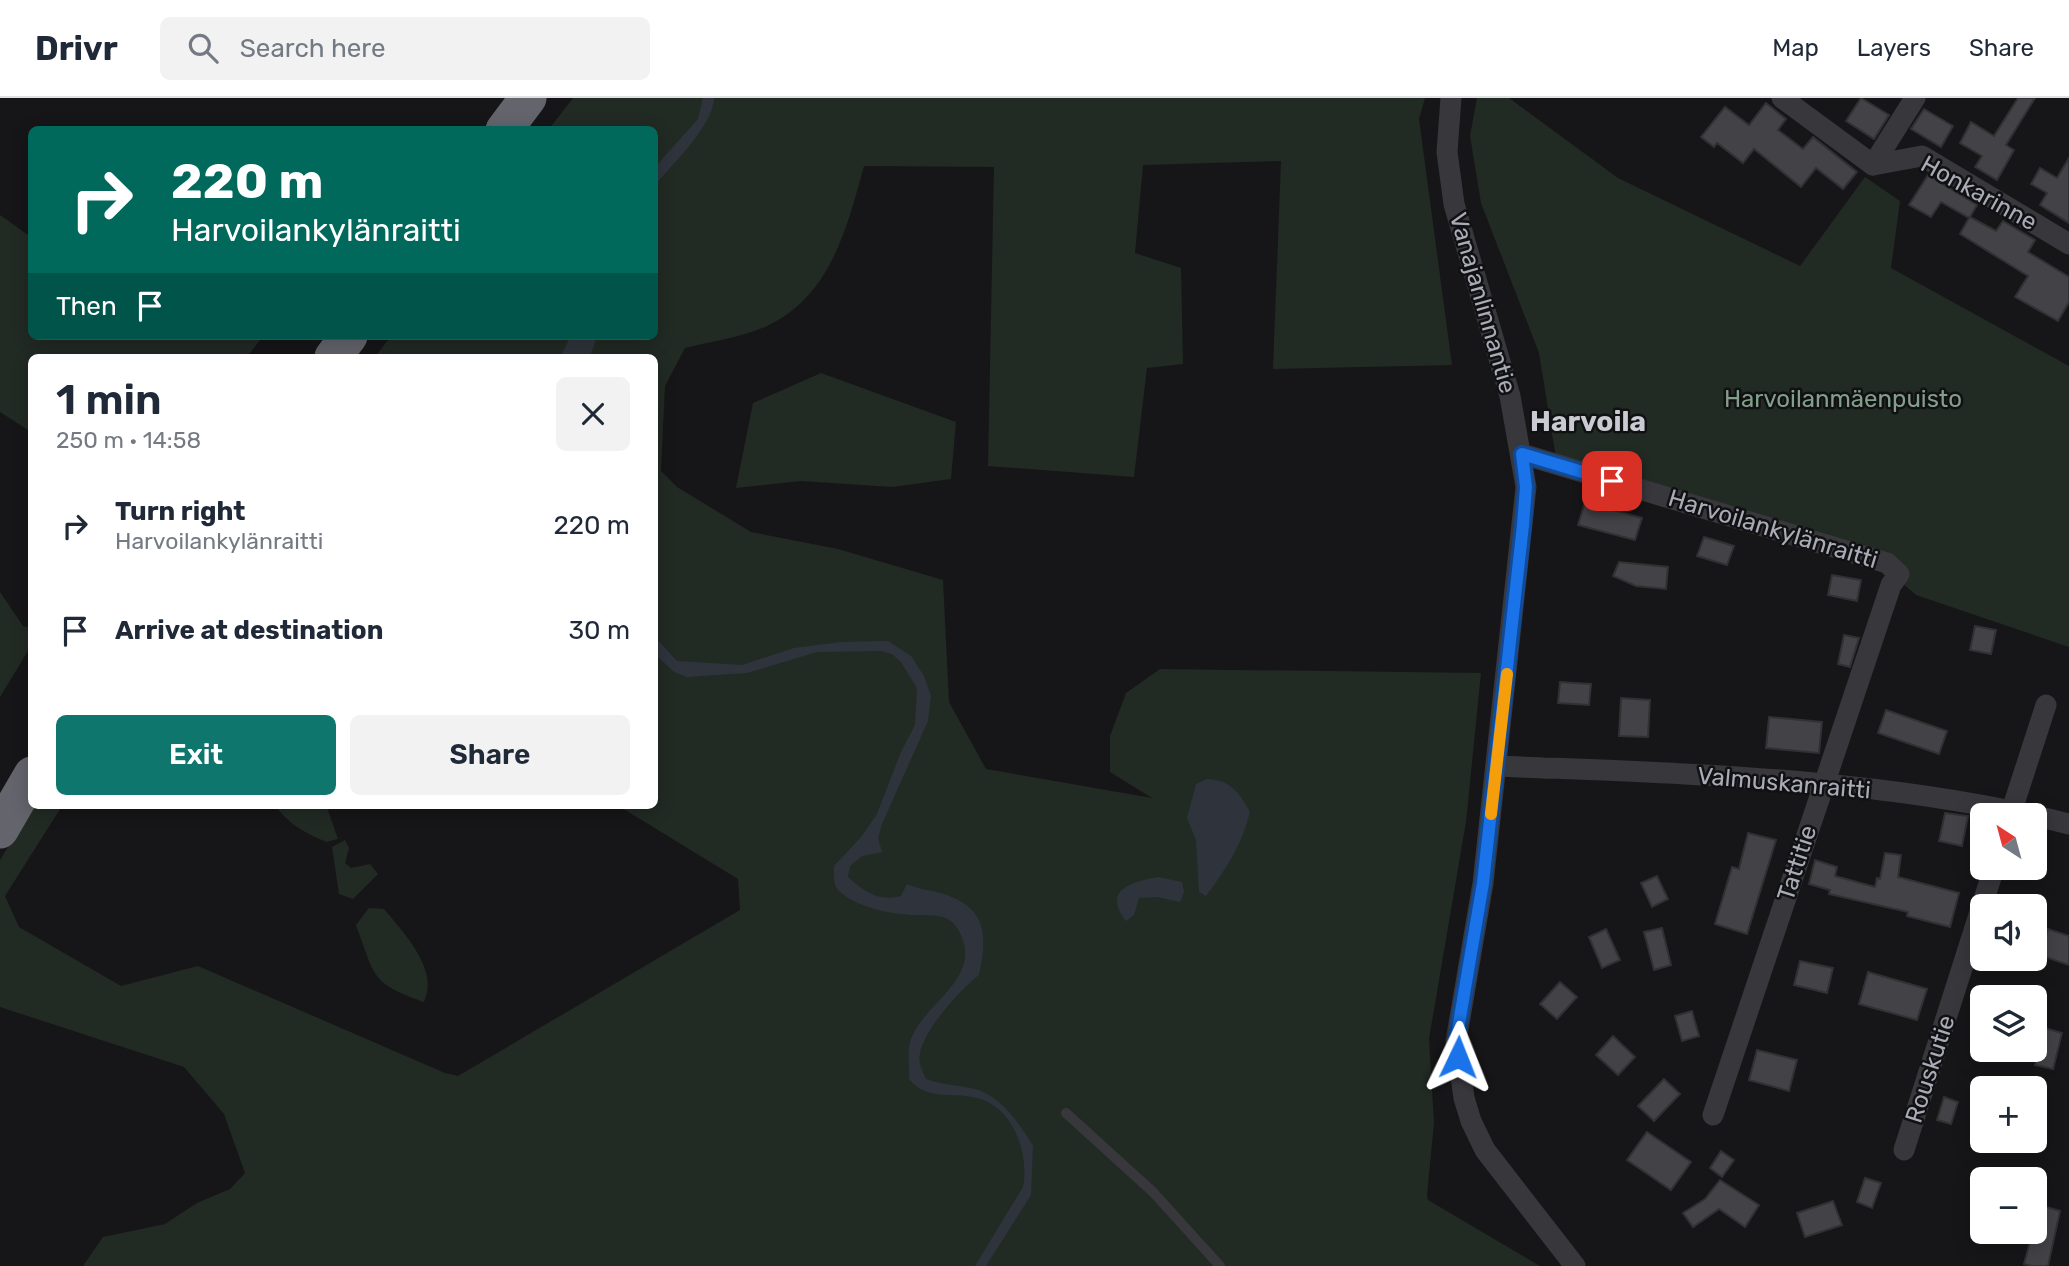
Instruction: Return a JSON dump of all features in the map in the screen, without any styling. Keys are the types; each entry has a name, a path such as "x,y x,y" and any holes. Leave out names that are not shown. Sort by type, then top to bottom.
{"highway":[{"path":"507,126 528,98"},
{"path":"335,354 346,340"},
{"path":"0,830 28,782"}],"street":[{"name":"Vanajanlinnantie","path":"1451,98 1447,152 1454,204 1510,396 1526,487 1483,883 1456,1041 1471,1121 1485,1150 1575,1266"},
{"path":"1782,98 1873,165 1915,98"},
{"name":"Honkarinne","path":"1873,165 1922,156 2069,244"},
{"name":"Harvoilankylänraitti","path":"1522,454 1888,563 1899,574"},
{"name":"Tattitie","path":"1713,1115 1891,585 1899,574"},
{"path":"2014,803 2046,705"},
{"name":"Valmuskanraitti","path":"1496,766 1775,778 1977,803"},
{"name":"Valmuskanraitti","path":"2048,820 2069,824"},
{"name":"Rouskutie","path":"1904,1150 1990,880"}],"lane":[{"path":"1066,1113 1153,1192 1220,1266"}],"green space":[{"path":"573,98 1425,98 1419,119 1452,365 1273,369 1281,161 1143,165 1135,253 1181,268 1183,364 1147,368 1134,477 988,466 994,167 864,166 835,255 810,294 793,310 763,328 685,348 665,386 661,471 677,487 751,532 838,549 943,580 949,702 986,769 1152,798 1110,772 1110,736 1126,693 1160,669 1481,673 1466,822 1429,1039 1434,1123 1427,1195 1428,1200 1540,1266 83,1266 103,1237 165,1224 197,1203 230,1189 245,1173 224,1114 184,1067 0,1007 0,860 31,809 60,809 5,896 19,927 121,986 198,966 445,1073 458,1076 740,910 738,879 624,809 658,809 658,354 377,354 388,340 658,340 658,126 551,126"},
{"name":"Harvoilanmäenpuisto","path":"1477,98 1509,98 1618,178 1800,266 1865,177 1900,201 1891,268 2069,366 2069,647 1916,595 1900,581 1908,572 1556,458 1539,353 1481,203 1470,136"},
{"path":"0,215 28,235 28,340 260,340 249,354 28,354 28,430 0,412"},
{"path":"821,373 956,422 951,479 892,487 801,481 736,488 753,403"},
{"path":"0,592 23,626 28,627 28,651 0,697"},
{"path":"278,809 327,809 338,839 326,842 291,823"},
{"path":"345,840 349,848 345,863 351,868 370,864 378,874 353,899 339,894 332,847"},
{"path":"369,908 384,909 417,952 427,977 428,990 424,1002 393,989 377,976 356,925"}],"shaded area":[{"path":"703,98 714,98 712,109 699,132 658,181 658,164 698,119"},
{"path":"569,340 596,340 591,354 562,354"},
{"path":"658,640 677,661 742,665 794,648 842,642 888,641 911,656 924,676 931,696 928,721 882,824 878,838 882,852 862,856 850,866 848,877 879,897 901,896 907,884 944,894 969,908 977,916 981,926 983,948 979,975 936,1021 923,1043 920,1060 926,1079 975,1089 1001,1104 1016,1120 1033,1146 1031,1195 986,1266 975,1266 1023,1187 1024,1163 1018,1138 1005,1116 986,1101 966,1096 936,1094 917,1087 909,1079 910,1042 926,1015 957,978 964,964 965,950 960,933 951,921 941,916 906,915 861,904 842,894 834,880 834,866 862,836 877,814 901,752 915,725 917,688 901,662 892,654 881,651 817,652 747,673 687,677 674,672 658,657"},
{"path":"1207,779 1233,788 1250,812 1243,835 1232,856 1206,896 1199,892 1196,840 1187,818 1196,784"},
{"path":"1158,877 1182,882 1184,892 1180,902 1157,897 1139,898 1134,915 1126,921 1119,910 1119,894 1139,881"}],"building":[{"path":"1861,98 1889,115 1874,139 1846,121"},
{"path":"2018,98 2035,98 2006,145 2014,150 1997,180 1975,167 1982,156 1960,143 1971,122 1994,136"},
{"path":"1766,103 1786,119 1778,130 1803,149 1813,137 1857,172 1843,189 1816,168 1801,187 1754,149 1743,163 1717,143 1714,147 1701,137 1725,107 1749,125"},
{"path":"1924,109 1953,126 1941,147 1911,129"},
{"path":"2069,158 2069,223 2040,205 2047,193 2031,184 2040,168 2057,178"},
{"path":"1928,175 1977,205 1970,217 1996,231 2003,221 2035,240 2028,252 2069,277 2069,302 2058,321 2015,297 2028,276 1960,234 1969,218 1941,202 1931,217 1909,205"},
{"path":"1585,502 1642,518 1635,540 1578,525"},
{"path":"1704,537 1734,546 1727,565 1697,556"},
{"path":"1619,562 1668,567 1666,589 1636,586 1613,576"},
{"path":"1832,575 1861,580 1857,601 1828,595"},
{"path":"1975,626 1996,630 1991,654 1970,650"},
{"path":"1844,635 1859,638 1850,667 1838,664"},
{"path":"1560,682 1591,684 1589,705 1558,703"},
{"path":"1621,698 1650,700 1648,737 1619,736"},
{"path":"1886,710 1947,731 1939,754 1878,733"},
{"path":"1769,717 1822,722 1819,753 1766,748"},
{"path":"1945,813 1968,816 1962,846 1939,841"},
{"path":"1748,833 1776,840 1747,934 1715,924 1732,867 1739,869"},
{"path":"1885,853 1901,855 1898,877 1959,893 1950,927 1907,916 1908,912 1829,894 1830,890 1809,884 1815,860 1837,867 1835,876 1875,887 1877,878 1880,879"},
{"path":"1657,876 1668,899 1652,907 1641,883"},
{"path":"1662,928 1671,965 1654,970 1644,932"},
{"path":"1606,929 1620,960 1602,968 1589,937"},
{"path":"2048,929 2069,936 2069,965 2047,957"},
{"path":"1800,961 1833,968 1827,993 1794,985"},
{"path":"1868,972 1927,989 1917,1020 1859,1004"},
{"path":"1560,982 1577,997 1557,1019 1540,1004"},
{"path":"1692,1011 1699,1036 1682,1041 1675,1016"},
{"path":"2047,1029 2062,1033 2053,1069 2035,1065 2036,1062 2047,1062"},
{"path":"1613,1036 1635,1057 1618,1075 1596,1055"},
{"path":"1757,1050 1797,1060 1789,1091 1749,1080"},
{"path":"1664,1079 1680,1094 1654,1121 1638,1106"},
{"path":"1944,1097 1958,1102 1951,1124 1937,1120"},
{"path":"1647,1132 1691,1162 1671,1190 1627,1160"},
{"path":"1721,1151 1734,1160 1722,1177 1710,1168"},
{"path":"1865,1178 1881,1183 1872,1208 1857,1202"},
{"path":"1720,1180 1759,1205 1745,1227 1719,1209 1693,1227 1683,1213 1705,1199"},
{"path":"1833,1201 1842,1225 1805,1237 1797,1213"},
{"path":"2047,1207 2060,1211 2048,1266 2024,1264 2029,1244 2047,1244"}],"slow traffic":[{"path":"1491,814 1507,674"}],"district":[{"name":"Harvoila","path":"1588,421"}],"route":[{"path":"1458,1057 1456,1041 1483,883 1523,525 1526,487 1522,454 1612,481"}]}
